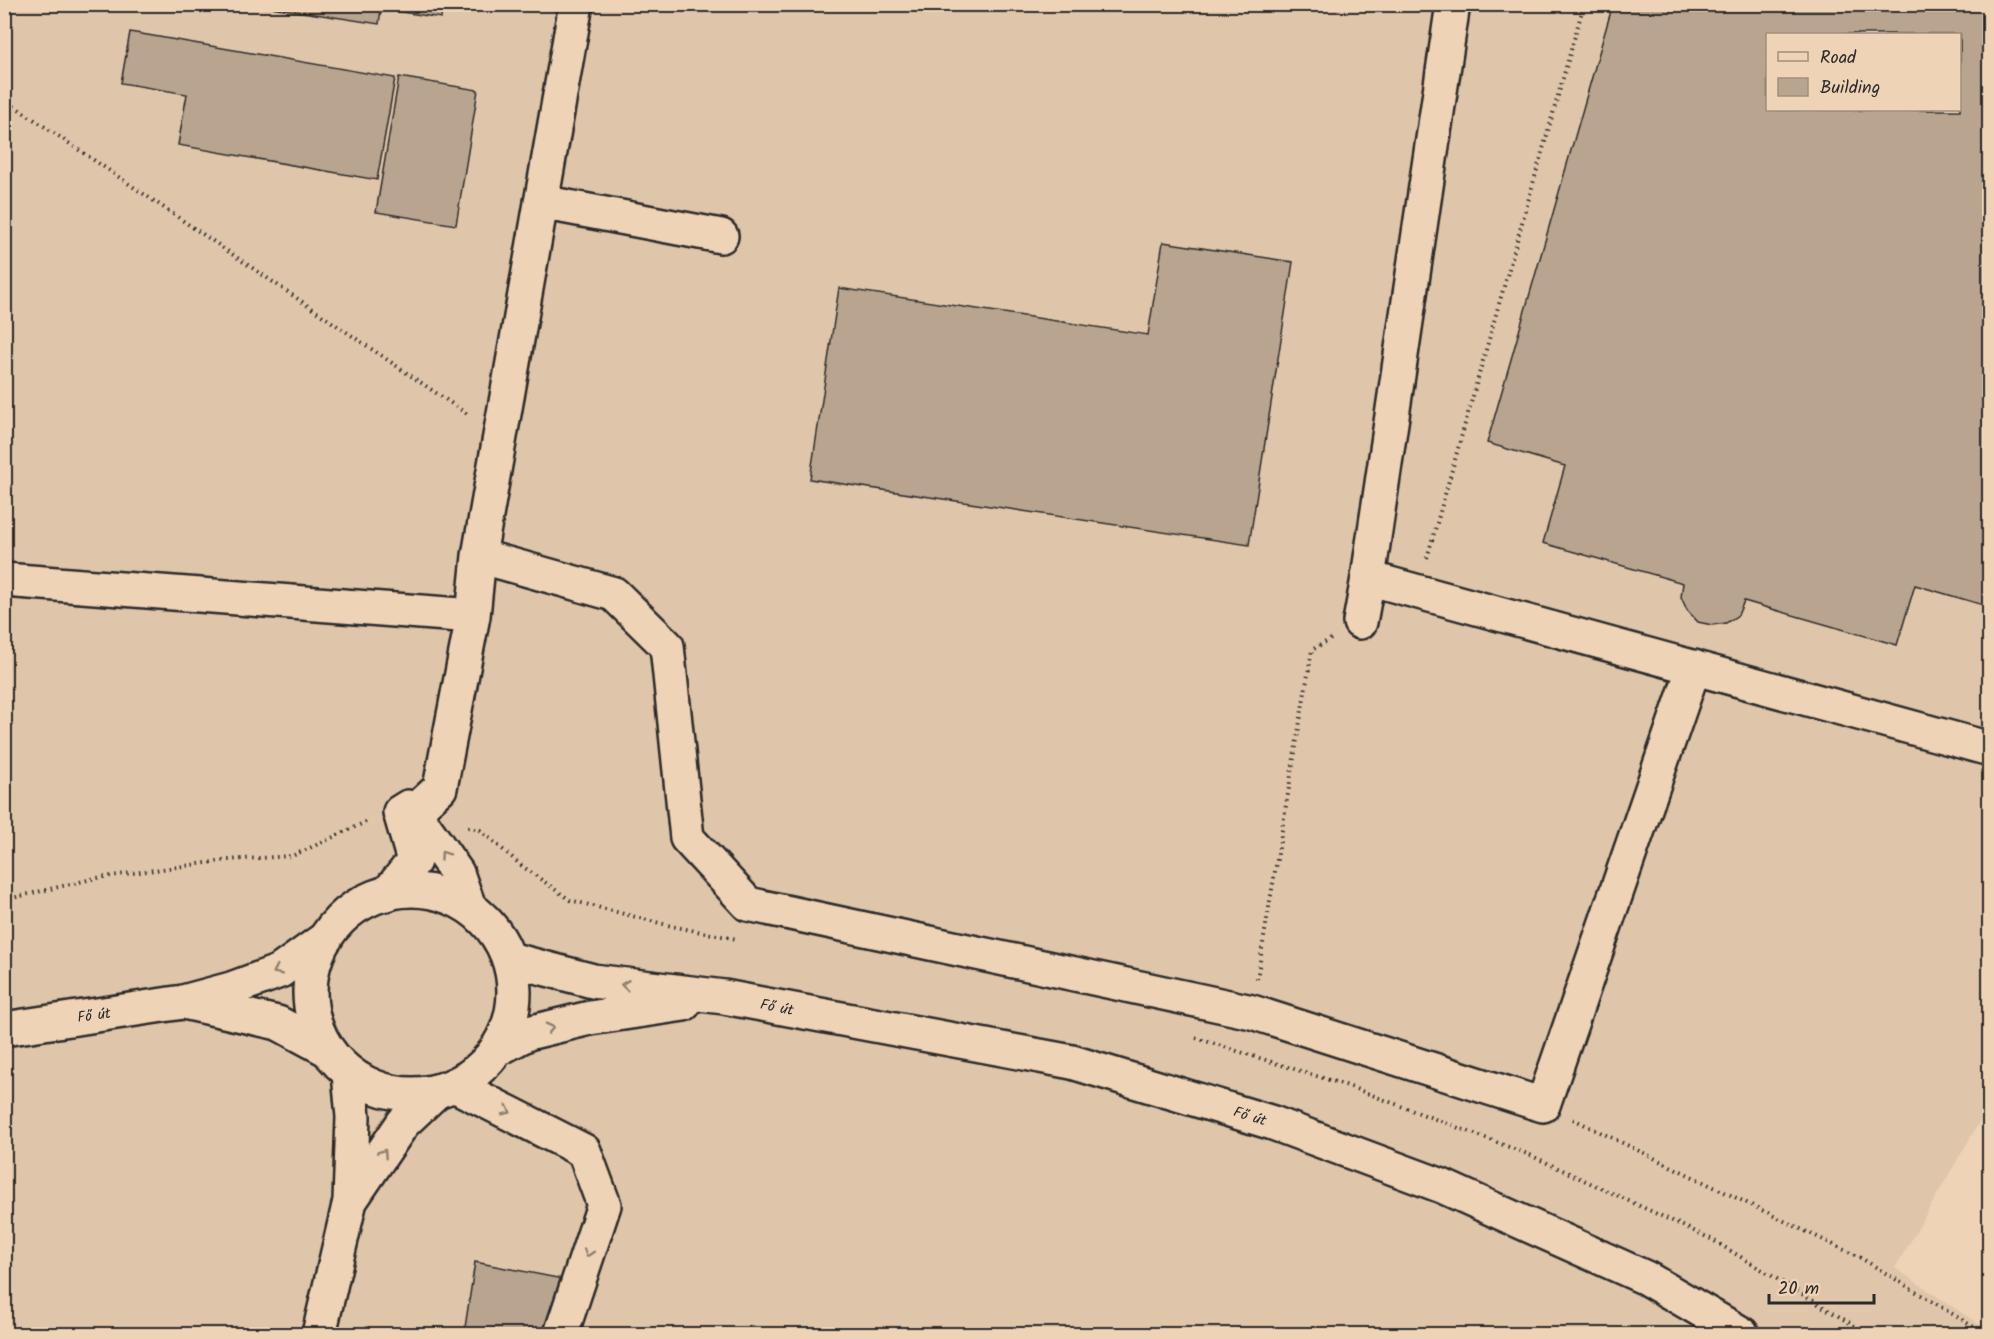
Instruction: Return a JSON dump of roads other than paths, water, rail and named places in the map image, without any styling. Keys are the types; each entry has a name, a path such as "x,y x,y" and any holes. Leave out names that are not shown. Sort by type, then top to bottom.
{"main road":[{"path":"469,908 457,873 414,812 440,788 473,616 478,556 576,4"},
{"path":"1360,622 1453,4"},
{"path":"541,202 721,236"},
{"path":"478,556 614,594 667,646 687,838 748,904 1252,1012 1543,1105 1694,667"},
{"path":"1368,578 1989,749"},
{"path":"4,580 473,616"},
{"path":"387,894 414,861 400,812 440,788"},
{"path":"350,1201 403,1123 446,1088 471,1076 496,1050 505,1034 514,997 509,959 493,930 469,908 446,897 421,891 387,894 369,900 352,910 338,923 326,938 318,954 311,986 314,1020 320,1036 339,1061 373,1086 400,1094 418,1094 446,1088 584,1151 604,1205 561,1335"},
{"name":"Fő út","path":"4,1029 183,1002 231,989 280,971 326,938"},
{"name":"Fő út","path":"509,959 592,981 724,997 1072,1062 1273,1123 1432,1182 1646,1278 1742,1335"},
{"name":"Fő út","path":"496,1050 528,1033 590,1018 724,997"},
{"name":"Fő út","path":"183,1002 278,1023 339,1061"},
{"path":"319,1335 350,1201 353,1117 339,1061"}]}
